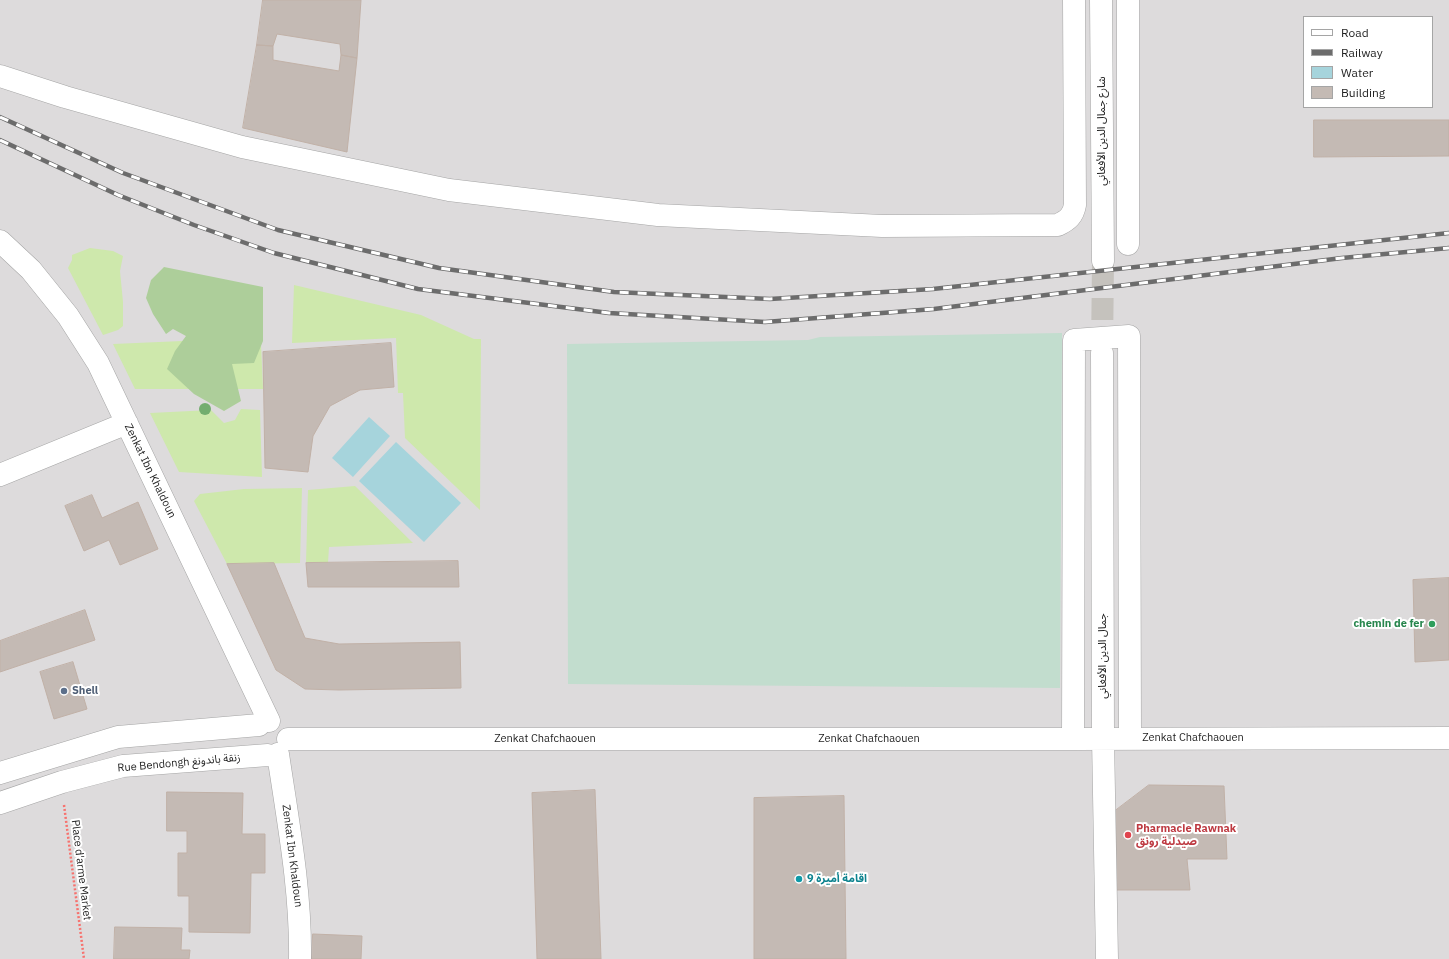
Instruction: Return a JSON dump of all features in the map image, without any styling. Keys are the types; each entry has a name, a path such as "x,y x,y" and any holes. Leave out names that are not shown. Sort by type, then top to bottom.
{"street":[{"path":"0,76 65,97 242,147 449,190 658,215 882,226 1058,225 1068,220 1073,214 1075,205 1074,0"},
{"name":"شارع جمال الدين الأفغاني","path":"1100,0 1103,261"},
{"path":"1128,0 1128,244"},
{"name":"Zenkat Ibn Khaldoun","path":"0,241 31,270 68,316 98,364 127,423 264,723 281,724 285,728 278,749 296,868 300,959"},
{"path":"1073,739 1074,340 1129,336 1130,738"},
{"name":"جمال الدين الأفغاني","path":"1102,353 1103,738 1107,959"},
{"path":"0,475 127,423"},
{"path":"264,723 256,729 253,740 258,750 278,749"},
{"path":"0,774 118,737 264,723"},
{"name":"Zenkat Chafchaouen","path":"278,749 1103,738 1449,738"},
{"name":"Rue Bendongh زنقة باندونغ","path":"0,804 62,782 123,766 278,749"}],"path":[{"name":"Place d'arme Market","path":"62,782 84,959"}],"shaded area":[{"path":"0,0 1449,0 1449,959 0,959"}],"green space":[{"path":"90,248 113,251 123,256 120,271 123,302 123,326 118,330 103,335 68,268 72,260 72,255"},
{"path":"164,267 263,287 263,341 254,363 232,364 241,401 224,411 194,394 167,369 175,351 186,336 173,329 166,334 153,314 146,298 151,280"},
{"path":"294,285 421,315 474,339 481,339 480,510 405,438 403,393 398,393 396,338 292,343"},
{"path":"1062,333 1060,688 568,684 567,344 808,340 820,337"},
{"path":"182,341 261,344 263,389 135,389 113,344"},
{"path":"241,409 260,410 262,477 179,472 150,413 211,410 224,423 235,420"},
{"path":"355,486 413,543 329,547 328,563 306,563 308,490"},
{"path":"302,488 300,563 227,564 194,501 200,494 244,489"}],"water":[{"path":"369,417 390,436 353,477 332,458"},
{"path":"396,442 461,503 424,542 359,481"}],"building":[{"path":"263,0 361,0 357,58 341,55 340,44 277,34 273,46 257,45"},
{"path":"257,45 273,46 273,60 339,71 341,55 357,58 347,152 243,128"},
{"path":"1314,120 1449,120 1449,156 1314,157"},
{"path":"391,343 394,387 360,390 330,406 313,436 308,472 265,468 263,352"},
{"path":"92,495 102,518 138,502 158,549 120,565 109,540 84,551 65,506"},
{"path":"458,561 459,587 308,587 306,563"},
{"path":"274,563 305,638 339,644 460,642 461,688 339,690 305,689 276,670 227,564"},
{"name":"chemin de fer","path":"1449,578 1449,660 1415,662 1413,580"},
{"path":"85,610 95,640 0,672 0,641"},
{"name":"Shell","path":"73,662 87,709 54,719 40,672"},
{"path":"1149,785 1224,786 1227,859 1187,859 1190,890 1116,890 1111,814"},
{"path":"595,790 601,959 537,959 532,793"},
{"path":"167,792 243,793 242,834 265,834 265,873 251,873 250,933 189,932 189,896 178,896 178,853 187,853 187,831 167,831"},
{"name":"اقامة أميرة 9","path":"844,796 846,959 754,959 754,798"},
{"path":"115,927 182,928 181,950 190,950 189,959 114,959"},
{"path":"313,934 362,936 361,959 312,959"}],"tunnel":[{"path":"1102,353 1103,261"}],"railway":[{"path":"0,117 123,173 278,230 439,268 614,292 770,299 933,289 1449,233"},
{"path":"0,140 118,195 194,225 274,253 418,289 609,313 765,322 934,309 1342,258 1449,248"}],"place":[{"name":"chemin de fer","path":"1432,624"},
{"name":"Shell","path":"64,691"},
{"name":"Pharmacie Rawnak صيدلية رونق","path":"1128,835"},
{"name":"اقامة أميرة 9","path":"799,879"}]}
